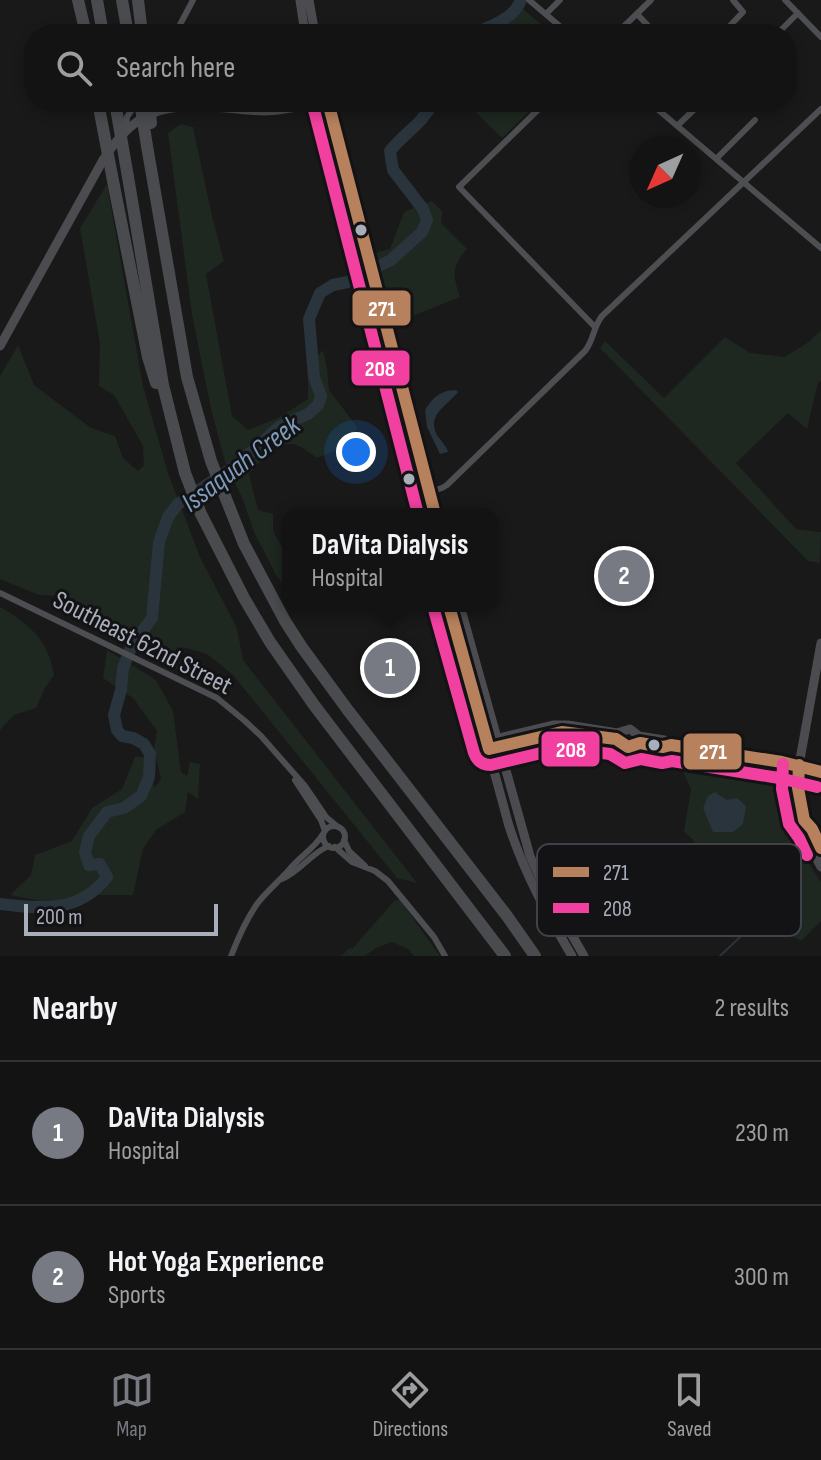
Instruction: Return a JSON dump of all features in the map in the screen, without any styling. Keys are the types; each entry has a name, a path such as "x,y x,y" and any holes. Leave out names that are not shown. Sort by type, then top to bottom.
{"highway":[{"path":"78,0 84,24"},
{"path":"97,0 101,24"},
{"path":"138,4 141,24"},
{"path":"100,112 148,357 177,444"},
{"path":"117,112 156,349 177,444 201,514 244,598 278,654 505,956"},
{"path":"141,112 150,144"},
{"path":"149,112 156,196 187,377 224,499 261,578 301,646 535,956"}],"street":[{"path":"180,24 193,0"},
{"path":"300,0 304,24"},
{"path":"309,0 313,24"},
{"path":"546,14 560,0"},
{"path":"626,24 651,0"},
{"path":"732,24 743,12 733,0"},
{"path":"785,0 821,37"},
{"path":"532,2 558,24"},
{"path":"787,24 798,13"},
{"path":"637,14 646,24"},
{"path":"424,494 445,487 585,351 602,316 821,109"},
{"path":"126,129 131,112"},
{"path":"0,346 103,160 126,129 157,112"},
{"path":"322,112 424,494 432,508"},
{"path":"330,112 363,260"},
{"path":"536,112 459,187 595,327"},
{"path":"661,112 821,248"},
{"path":"677,126 692,112"},
{"path":"716,159 755,120"},
{"path":"424,494 424,508"},
{"name":"Southeast 62nd Street","path":"0,593 217,698 245,721 305,786 326,817 338,827"},
{"path":"451,612 537,872"},
{"path":"461,612 509,826 537,896"},
{"path":"821,643 799,765 803,833 821,867"},
{"path":"493,744 557,733 612,739 622,737 628,729 633,730 637,740"},
{"path":"622,737 628,747 637,740"},
{"path":"637,740 663,747 671,745 799,765 821,772"},
{"name":"Southeast 62nd Street","path":"292,773 319,817 324,832"},
{"path":"804,820 821,848"},
{"path":"231,956 256,906 288,870 315,846 329,827 338,827 343,831 349,851 394,887 434,937 445,956"},
{"path":"324,832 323,840 352,862 365,866"},
{"path":"282,879 292,875 319,851 341,845 344,840"},
{"path":"560,936 572,956"},
{"path":"572,936 584,956"}],"shaded area":[{"path":"522,8 540,24 502,24"},
{"path":"475,112 529,112 502,138"},
{"path":"181,124 193,127 224,261 206,274 232,416 248,430 278,418 308,399 308,367 323,350 329,390 358,428 342,448 317,458 292,444 278,447 249,474 258,510 273,514 273,531 282,547 282,583 254,532 225,462 211,409 192,315 168,133"},
{"path":"107,184 143,386 168,473 200,557 237,628 243,660 417,883 397,878 233,675 207,654 183,647 169,657 197,673 197,679 68,616 57,596 39,595 0,579 0,376 18,345 34,385 91,428 115,436 123,458 138,471 144,465 143,446 114,395 99,386 100,344 80,228"},
{"path":"432,201 443,212 442,224 467,249 458,261 455,272 460,297 405,319 389,310 371,254 390,249 404,212"},
{"path":"821,330 821,381 807,429 788,413 736,463 796,529 821,532 820,563 808,561 600,348 605,341 664,398 725,337 750,353 785,357"},
{"path":"458,392 434,422 437,435 448,452 440,454 427,427 425,410 438,395"},
{"path":"0,607 20,619 36,634 47,652 54,675 36,708 14,715 0,730"},
{"path":"107,650 156,680 173,711 181,772 187,776 190,762 200,764 198,799 188,792 185,812 156,830 143,849 133,895 78,895 51,903 10,895 31,875 35,855 72,841 92,808 122,789 135,757 143,757 153,773 154,788 161,779 154,749 157,731 133,698 103,678"},
{"path":"652,750 778,770 783,776 790,828 798,844 697,844 684,831 691,789 685,776 678,764 647,758"},
{"path":"715,792 727,800 737,798 746,806 743,824 733,832 713,832 703,808 708,796"},
{"path":"801,851 821,882 821,921 801,941 792,936 801,936"},
{"path":"395,900 400,900 440,956 414,956 408,949 392,942 365,956 341,956 352,949"}],"waterway":[{"name":"Issaquah Creek","path":"496,24 513,12 521,0"},
{"name":"Issaquah Creek","path":"0,904 44,907 72,903 96,889 107,877 100,864 89,865 85,852 89,836 107,812 124,808 141,796 149,777 150,754 144,744 122,736 117,730 114,715 123,668 132,645 152,618 159,542 168,517 178,504 238,464 279,427 308,414 318,405 321,396 314,377 309,319 320,293 391,260 422,232 427,220 423,209 393,170 390,151 426,112"},
{"path":"720,956 741,936"}],"transit line":[{"name":"208","path":"315,112 416,508"},
{"name":"271","path":"331,112 433,508"},
{"name":"208","path":"435,612 474,753 483,763 491,765 562,748 610,754 625,763 641,759 662,763 672,761 817,787"},
{"name":"271","path":"451,612 489,749"},
{"name":"271","path":"489,749 562,732 616,739 628,747 640,743 663,747 671,745 782,762 821,772"},
{"name":"208","path":"783,764 782,789 789,824 807,855"},
{"name":"271","path":"799,765 798,788 804,820 821,848"}],"place":[{"name":"Hot Yoga Experience","path":"624,576"},
{"name":"DaVita Dialysis","path":"390,668"}]}
